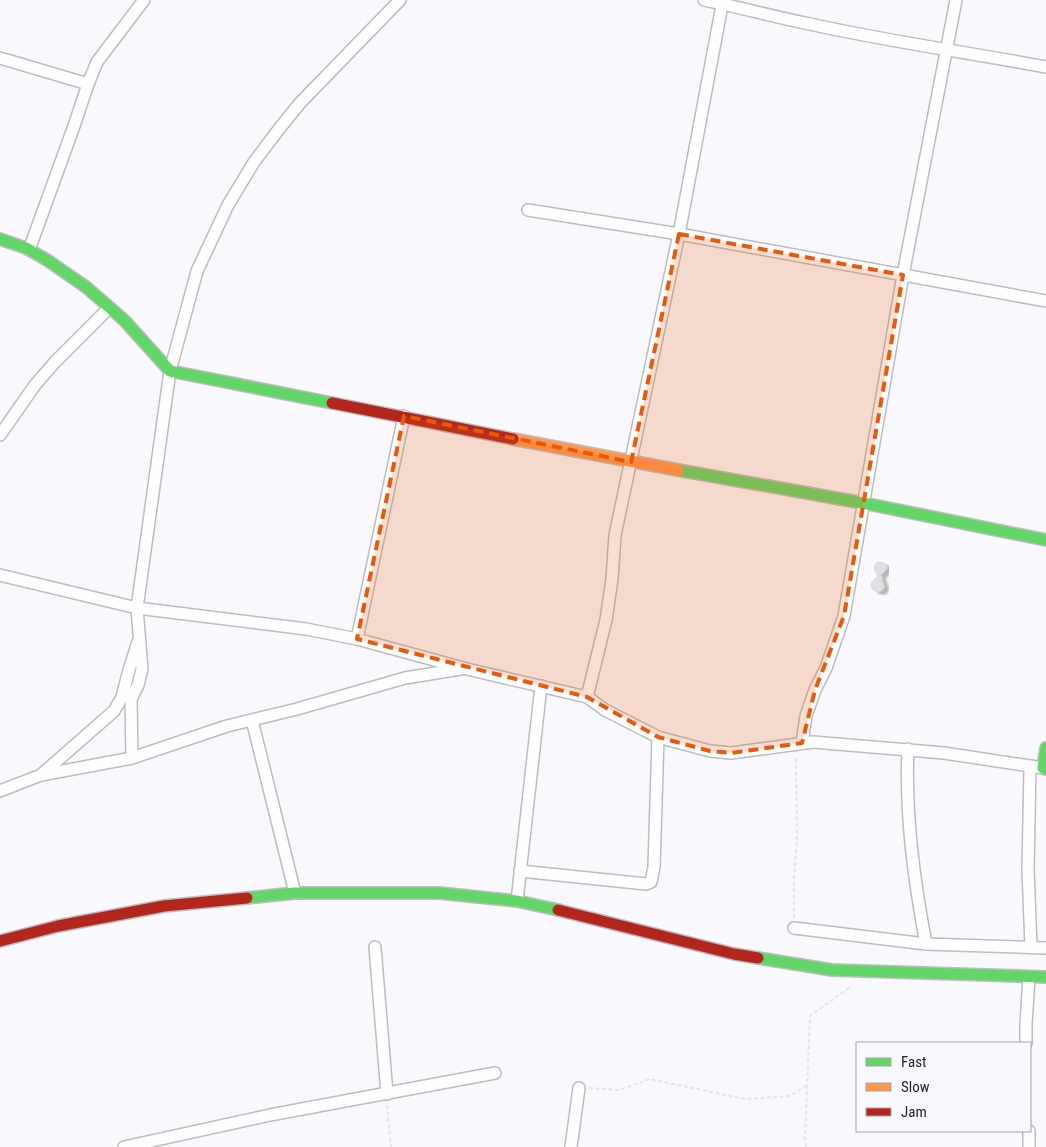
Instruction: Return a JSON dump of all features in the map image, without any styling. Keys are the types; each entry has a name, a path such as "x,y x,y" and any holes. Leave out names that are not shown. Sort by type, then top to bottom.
{"main road":[{"path":"0,240 28,250 64,270 109,308 158,356 170,371 632,462 864,503 1046,540"},
{"path":"1045,769 1046,748"},
{"path":"0,941 58,926 164,906 295,892 439,893 517,901 734,954 832,970 1046,977"}],"street":[{"path":"28,250 97,62 144,0"},
{"path":"132,758 127,698 129,670 140,638 137,608 170,371 197,271 228,205 254,162 300,103 400,0"},
{"path":"704,0 723,2 814,25 882,39 1046,67"},
{"path":"799,743 815,690 826,668 844,616 904,275 956,0"},
{"path":"587,697 606,620 616,535 679,234 723,2"},
{"path":"0,58 88,84"},
{"path":"528,210 679,234 1046,300"},
{"path":"0,435 35,386 55,362 109,308"},
{"path":"357,639 404,416"},
{"path":"0,575 137,608 306,629 357,639 467,669 587,697 605,710 658,737 710,751 730,753 812,742 944,752 1045,769"},
{"path":"0,791 41,775 132,758 227,726 405,678 467,669"},
{"path":"517,901 541,686"},
{"path":"41,775 127,698"},
{"path":"252,720 295,892"},
{"path":"520,871 646,884 650,882 654,867 658,737"},
{"path":"908,749 906,785 912,860 926,944"},
{"path":"1030,766 1028,870 1031,947"},
{"path":"794,928 926,944 1046,948"},
{"path":"375,947 387,1094"},
{"path":"1026,1042 1029,977"},
{"path":"124,1147 270,1115 495,1073"},
{"path":"571,1147 579,1088"},
{"path":"1029,1132 1029,1147"}],"path":[{"path":"794,928 799,743"},
{"path":"806,1147 810,1016 855,984 856,971"},
{"path":"579,1088 619,1090 650,1079 745,1099 790,1096 807,1085"},
{"path":"387,1094 391,1147"}],"highlighted area":[{"path":"679,234 903,275 844,616 815,690 802,743 731,753 710,751 658,737 587,697 357,639 404,416 631,462"}],"building":[{"path":"878,562 884,563 887,568 880,576 884,586 878,592 873,590 871,586 878,576 874,568"}],"traffic: fast":[{"path":"0,239 26,248 86,287 124,320 170,371 332,403"},
{"path":"678,470 863,503 1046,540"},
{"path":"1046,748 1043,768 1046,769"},
{"path":"247,898 295,893 439,893 517,901 558,910"},
{"path":"758,958 832,970 1046,977"}],"traffic: slow":[{"path":"513,439 678,470"}],"traffic: jam":[{"path":"332,403 513,439"},
{"path":"0,941 58,926 164,906 247,898"},
{"path":"558,910 734,954 758,958"}]}
